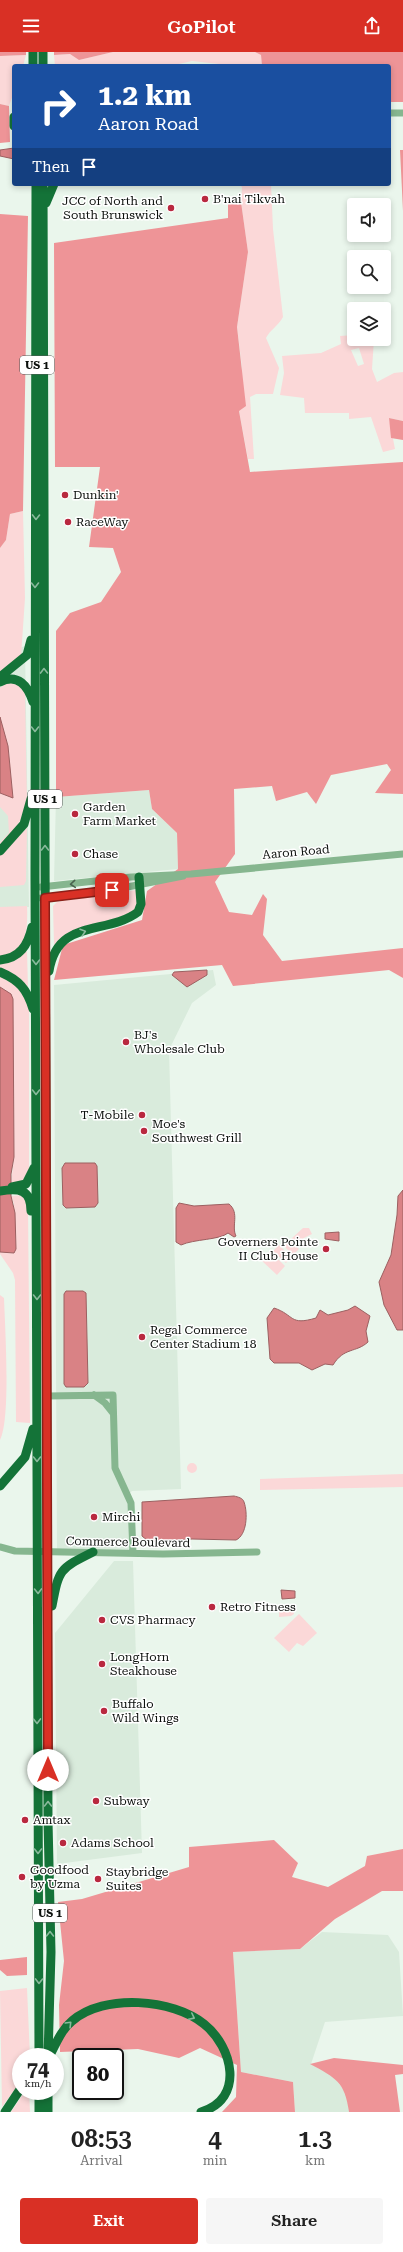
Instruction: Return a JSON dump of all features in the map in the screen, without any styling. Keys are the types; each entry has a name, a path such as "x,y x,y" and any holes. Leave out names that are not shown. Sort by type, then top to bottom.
{"highway":[{"path":"33,52 33,64"},
{"path":"43,52 43,64"},
{"name":"US 1","path":"36,186 35,898 38,2048"},
{"name":"US 1","path":"44,186 47,1552 51,1952 49,2048"},
{"path":"44,214 48,196 53,186"},
{"path":"0,677 28,653 35,617"},
{"path":"0,682 11,678 22,682 29,691 35,709"},
{"path":"0,851 16,835 26,820 35,772"},
{"path":"45,996 51,961 59,944 73,935 137,913 141,906 140,881"},
{"path":"0,960 16,955 27,944 36,910"},
{"path":"0,972 22,985 28,995 36,1018"},
{"path":"0,1191 18,1188 28,1182 36,1160"},
{"path":"0,1186 18,1188 26,1193 30,1199 36,1258"},
{"path":"0,1486 25,1457 30,1445 37,1406"},
{"path":"48,1627 56,1584 61,1571 67,1565 93,1552"},
{"path":"54,2048 68,2024 79,2016 95,2009 112,2004 135,2003 159,2005 177,2010 201,2021 212,2031 224,2049 229,2065 230,2080 226,2094 218,2104 201,2112"},
{"path":"5,2112 13,2100"},
{"path":"39,2100 39,2112"},
{"path":"48,2100 48,2112"}],"street":[{"path":"391,113 403,113"},
{"name":"Aaron Road","path":"35,888 140,881 245,867 403,854"},
{"name":"Aaron Road","path":"35,898 85,894 140,881"},
{"path":"94,1395 105,1403 113,1413"},
{"path":"47,1396 112,1395 115,1468 131,1503 133,1553"},
{"name":"Commerce Boulevard","path":"0,1547 16,1552 257,1552"}],"shaded area":[{"path":"0,52 26,52 26,55 0,56"},
{"path":"54,52 113,52 79,60 70,54 54,55"},
{"path":"113,52 255,52 261,55 262,64 219,64 192,61 179,64 55,64 54,55 70,54 79,60"},
{"path":"255,52 403,52 403,102 391,102 391,64 262,64 261,55"},
{"path":"26,55 24,64 12,64 12,98 9,106 0,104 0,56"},
{"path":"0,104 9,106 10,142 0,143"},
{"path":"12,148 12,159 0,156 0,150"},
{"path":"400,150 403,150 403,211"},
{"path":"241,186 271,186 273,229 283,317 266,338 279,368 273,394 256,394 250,397 254,459 248,459 239,411 242,367 237,327 248,252 241,202"},
{"path":"228,202 241,202 248,252 237,327 246,406 239,411 250,472 403,462 403,794 375,793 391,770 387,764 331,775 316,804 307,792 276,801 272,786 234,789 235,854 215,882 229,912 252,915 263,894 267,899 263,935 282,961 403,948 403,978 389,970 233,986 222,965 54,980 63,945 142,920 147,891 178,869 177,833 152,809 149,790 56,797 56,631 70,613 101,602 121,572 113,548 89,547 100,467 55,467 54,243 228,218"},
{"path":"0,214 28,216 23,511 10,514 6,540 0,548"},
{"path":"340,336 347,336 347,346 374,346 372,369 377,382 394,373 403,372 403,421 389,418 395,449 383,452 371,417 349,419 349,413 305,413 304,398 280,395 284,373 282,356 321,353 341,344","holes":["359,348 364,364 358,366 351,350"]},
{"path":"389,418 403,421 403,440 391,438"},
{"path":"23,511 25,598 21,657 0,672 0,548 6,540 10,514"},
{"path":"25,646 29,907 0,909 0,655"},
{"path":"8,682 17,682 25,689 27,804 16,827 0,847 0,842 9,833 8,816 0,807 0,688"},
{"path":"0,717 8,746 13,798 0,793"},
{"path":"149,790 152,809 177,833 178,869 54,881 56,797"},
{"path":"27,828 26,881 24,885 0,887 0,854"},
{"path":"136,890 137,905 133,913 68,934 54,945 53,906 57,902"},
{"path":"27,906 26,931 21,946 16,952 9,955 0,956 0,907"},
{"path":"27,951 28,988 18,977 0,969 0,962 14,961"},
{"path":"207,970 207,975 187,987 172,975 174,972"},
{"path":"213,970 216,985 192,1003 169,1050 181,1489 132,1491 128,1495 133,1553 57,1552 54,985"},
{"path":"0,975 23,990 29,1005 29,1172 20,1184 11,1184 14,1157 6,990 0,987"},
{"path":"0,987 11,994 13,999 14,1157 11,1174 11,1196 15,1213 16,1249 14,1253 0,1252"},
{"path":"65,1163 95,1163 97,1166 98,1203 95,1207 66,1208 63,1205 62,1168"},
{"path":"403,1190 403,1330 397,1330 384,1305 379,1282 391,1255 397,1215 398,1196"},
{"path":"23,1195 28,1205 30,1423 16,1422 15,1280 13,1273 0,1254 0,1252 14,1253 14,1204 11,1196"},
{"path":"179,1203 194,1206 229,1204 235,1215 234,1228 236,1236 234,1237 228,1233 219,1237 181,1245 176,1242 176,1208"},
{"path":"303,1228 309,1228 312,1234 304,1238 297,1245 291,1239"},
{"path":"339,1232 339,1241 325,1239 325,1233"},
{"path":"286,1237 299,1249 293,1255 281,1243"},
{"path":"279,1245 291,1257 286,1263 273,1251"},
{"path":"270,1251 285,1266 277,1275 261,1260"},
{"path":"66,1291 83,1291 86,1293 88,1383 84,1387 66,1387 64,1384 64,1294"},
{"path":"0,1295 4,1298 6,1393 3,1429 0,1440"},
{"path":"355,1306 370,1316 366,1331 368,1342 359,1348 341,1355 333,1365 325,1364 312,1370 299,1363 274,1363 270,1359 267,1318 274,1308 293,1319 301,1321 316,1318 320,1310 328,1315 348,1310"},
{"path":"192,1463 197,1468 192,1473 187,1468"},
{"path":"403,1474 403,1487 260,1490 260,1479"},
{"path":"234,1496 243,1500 246,1512 246,1523 244,1529 240,1537 236,1540 192,1539 149,1542 142,1536 142,1502"},
{"path":"114,1561 133,1561 142,1853 57,1864 55,1633"},
{"path":"281,1590 295,1591 295,1598 282,1599"},
{"path":"293,1609 294,1614 291,1616 279,1617 279,1610"},
{"path":"299,1614 317,1633 303,1646 297,1643 289,1652 274,1638"},
{"path":"274,1840 298,1863 292,1877 328,1887 365,1866 367,1856 403,1849 403,1891 382,1891 335,1919 300,1949 233,1952 241,2072 293,2082 295,2112 222,2112 236,2097 237,2065 200,2048 179,2058 138,2049 72,2048 72,2052 64,2052 64,2048 60,2048 59,2005 64,1961 58,1902 82,1899 189,1867 189,1847"},
{"path":"322,1932 388,1935 399,1952 403,2016 325,2022 311,2064 333,2076 347,2094 349,2112 295,2112 293,2082 241,2072 233,1952 300,1949"},
{"path":"27,1957 27,1975 7,1976 0,1970 0,1960"},
{"path":"27,1988 30,2048 12,2048 12,2093 2,2107 0,1991"},
{"path":"334,2058 403,2065 403,2074 395,2075 400,2112 349,2112 345,2094 338,2082 333,2077 310,2064"},
{"path":"19,2100 29,2100 30,2112 11,2112"}],"place":[{"name":"B'nai Tikvah","path":"205,199"},
{"name":"JCC of North and South Brunswick","path":"171,208"},
{"name":"Dunkin'","path":"65,495"},
{"name":"RaceWay","path":"68,522"},
{"name":"Garden Farm Market","path":"75,814"},
{"name":"Chase","path":"75,854"},
{"name":"BJ's Wholesale Club","path":"126,1042"},
{"name":"T-Mobile","path":"142,1115"},
{"name":"Moe's Southwest Grill","path":"144,1131"},
{"name":"Governers Pointe II Club House","path":"326,1249"},
{"name":"Regal Commerce Center Stadium 18","path":"142,1337"},
{"name":"Mirchi","path":"94,1517"},
{"name":"Retro Fitness","path":"212,1607"},
{"name":"CVS Pharmacy","path":"102,1620"},
{"name":"LongHorn Steakhouse","path":"102,1664"},
{"name":"Buffalo Wild Wings","path":"104,1711"},
{"name":"Subway","path":"96,1801"},
{"name":"Amtax","path":"25,1820"},
{"name":"Adams School","path":"63,1843"},
{"name":"Goodfood by Uzma","path":"22,1877"},
{"name":"Staybridge Suites","path":"98,1879"}],"route":[{"path":"48,1770 45,898 76,896 112,890"}]}
